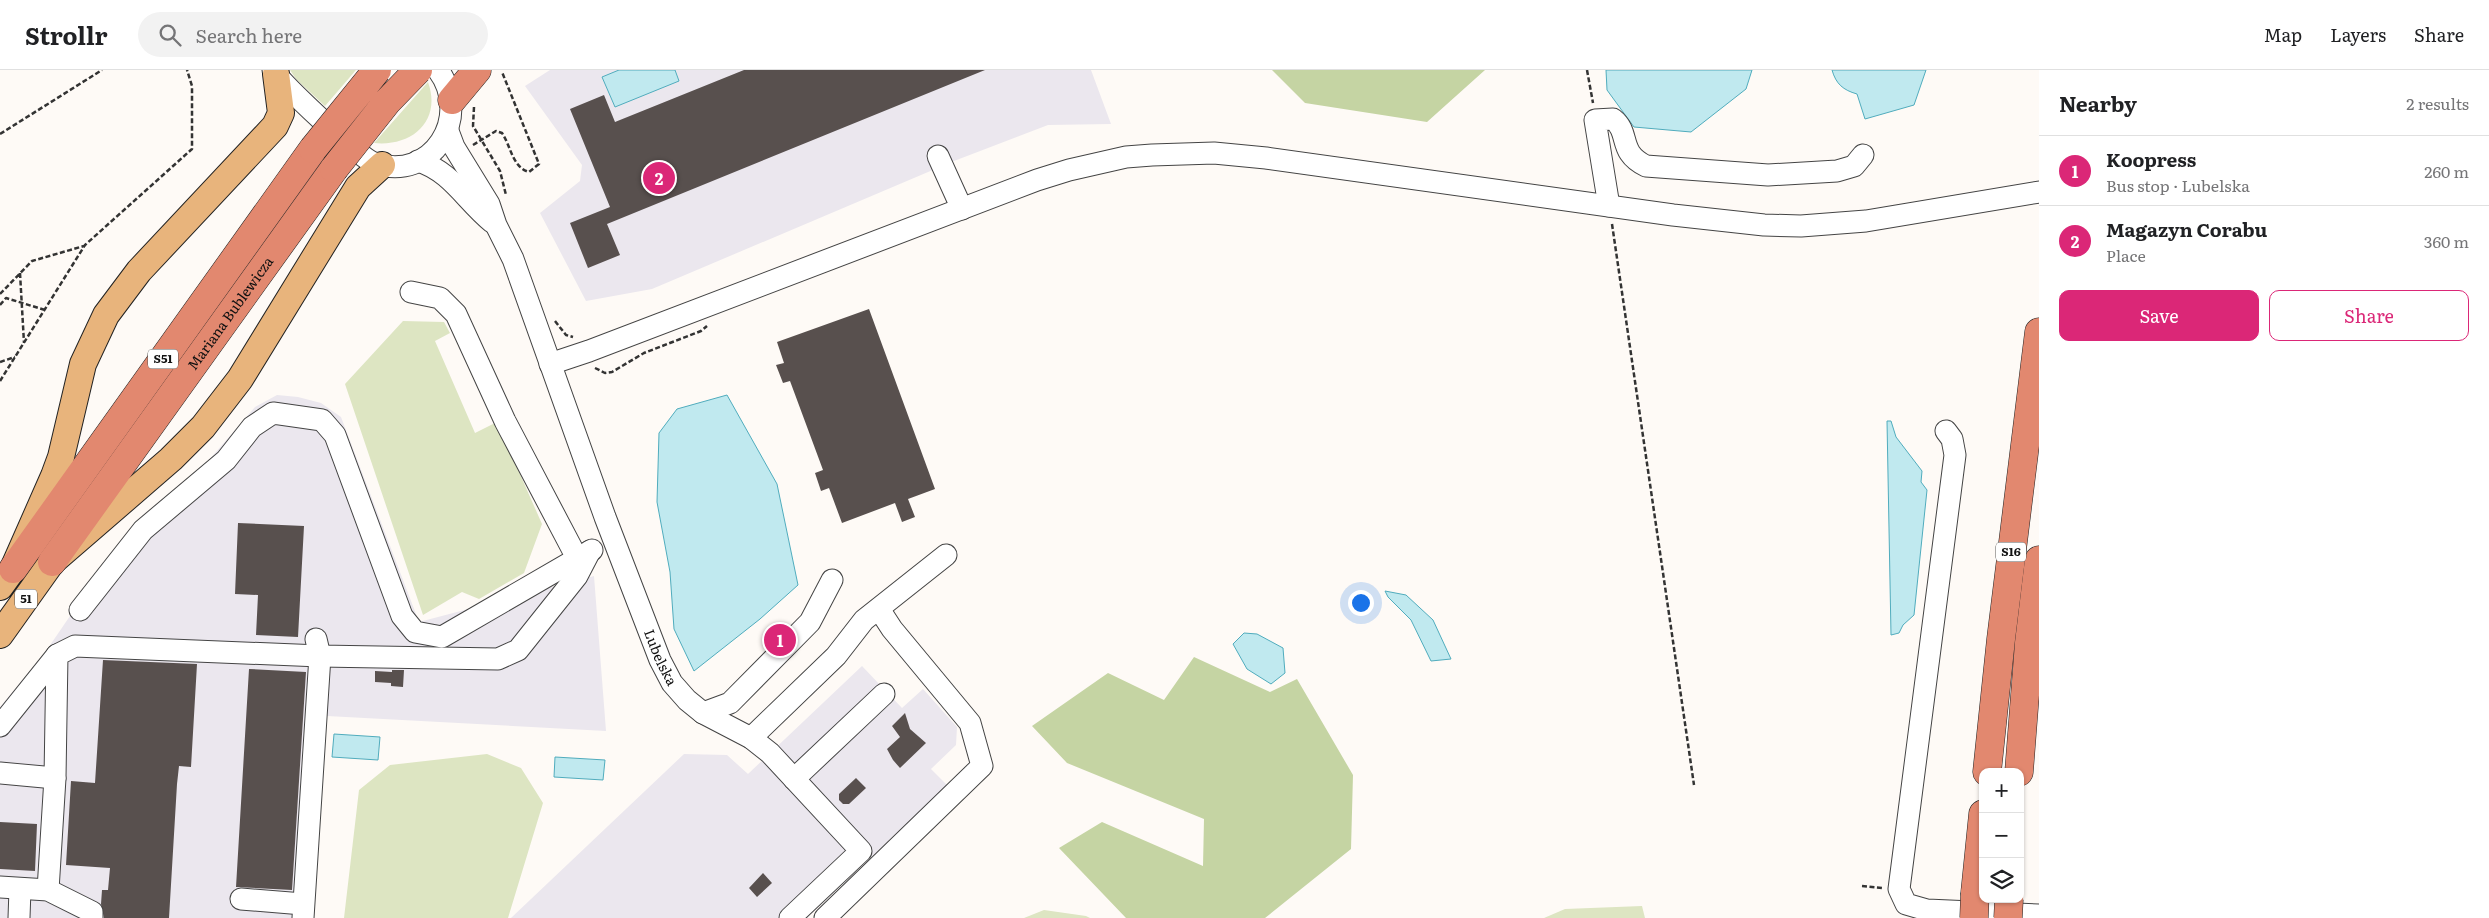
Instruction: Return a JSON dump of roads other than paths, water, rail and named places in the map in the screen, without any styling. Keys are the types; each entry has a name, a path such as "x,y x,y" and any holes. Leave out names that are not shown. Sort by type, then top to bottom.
{"highway":[{"name":"Mariana Bublewicza","path":"6,578 313,149 377,70"},
{"name":"Mariana Bublewicza","path":"52,562 334,169 387,102 418,70"},
{"path":"463,101 494,74"},
{"name":"S16","path":"1987,768 2000,639 2039,332"},
{"name":"S16","path":"2019,768 2029,643 2039,560"},
{"path":"1974,906 1979,855"},
{"path":"2008,903 2008,918"}],"main road":[{"path":"6,578 54,476 83,364 98,329 106,315 139,271 275,126 282,113 274,72"},
{"path":"52,562 171,459 203,428 240,379 358,187 382,165"},
{"name":"Mariana Bublewicza","path":"0,635 52,562"}],"street":[{"path":"274,72 357,152 373,163 393,166 418,161 438,146 448,131 452,116 463,101 449,88 438,70"},
{"path":"1609,206 1595,120 1613,119 1618,123 1628,154 1635,161 1646,166 1768,176 1837,171 1854,166 1864,155"},
{"name":"Lubelska","path":"448,131 454,147 490,204 496,225 513,260 605,517 660,660 672,683 687,700 703,713 751,738 770,753 860,851 790,918"},
{"path":"550,364 590,356 1036,180 1097,163 1152,155 1214,153 1736,222 1801,226 1866,221 2039,192"},
{"path":"938,156 962,209"},
{"path":"418,161 434,166 449,178 479,212 496,225"},
{"path":"0,726 57,654 75,646 318,648 498,659 518,650 577,576 583,554 505,421 456,314 440,298 411,292"},
{"path":"80,610 143,530 226,460 252,427 273,413 322,420 335,435 402,616 415,632 442,637 583,554 614,538"},
{"path":"1946,431 1952,439 1955,455 1900,889 1906,904 1928,910 2039,914"},
{"path":"751,738 836,656 864,620 946,555"},
{"path":"703,713 730,703 810,622 832,580"},
{"path":"825,918 982,766 970,723 892,629 879,609"},
{"path":"241,899 303,911 318,648"},
{"path":"48,890 55,778 57,654"},
{"path":"794,779 884,694"},
{"path":"0,773 55,778"},
{"path":"19,918 10,888 48,890 92,912 92,918"}],"water":[{"path":"619,70 675,70 679,81 615,107 602,77"},
{"path":"1606,70 1752,70 1746,89 1691,132 1634,127 1607,90"},
{"path":"1832,70 1926,70 1914,105 1865,119 1857,94 1841,86"},
{"path":"727,395 777,484 798,585 760,619 694,671 674,629 670,572 657,502 659,433 677,409"},
{"path":"1887,421 1891,421 1896,437 1922,471 1921,482 1927,490 1914,615 1903,625 1899,633 1891,635"},
{"path":"1385,591 1406,595 1433,620 1451,659 1431,661 1411,620 1388,597"},
{"path":"1244,633 1257,634 1283,648 1285,673 1271,684 1247,669 1233,644"},
{"path":"334,734 380,737 378,760 332,757"},
{"path":"555,757 605,760 603,780 554,777"}],"place":[{"name":"Magazyn Corabu","path":"659,178"},
{"name":"Koopress","path":"780,640"}]}
